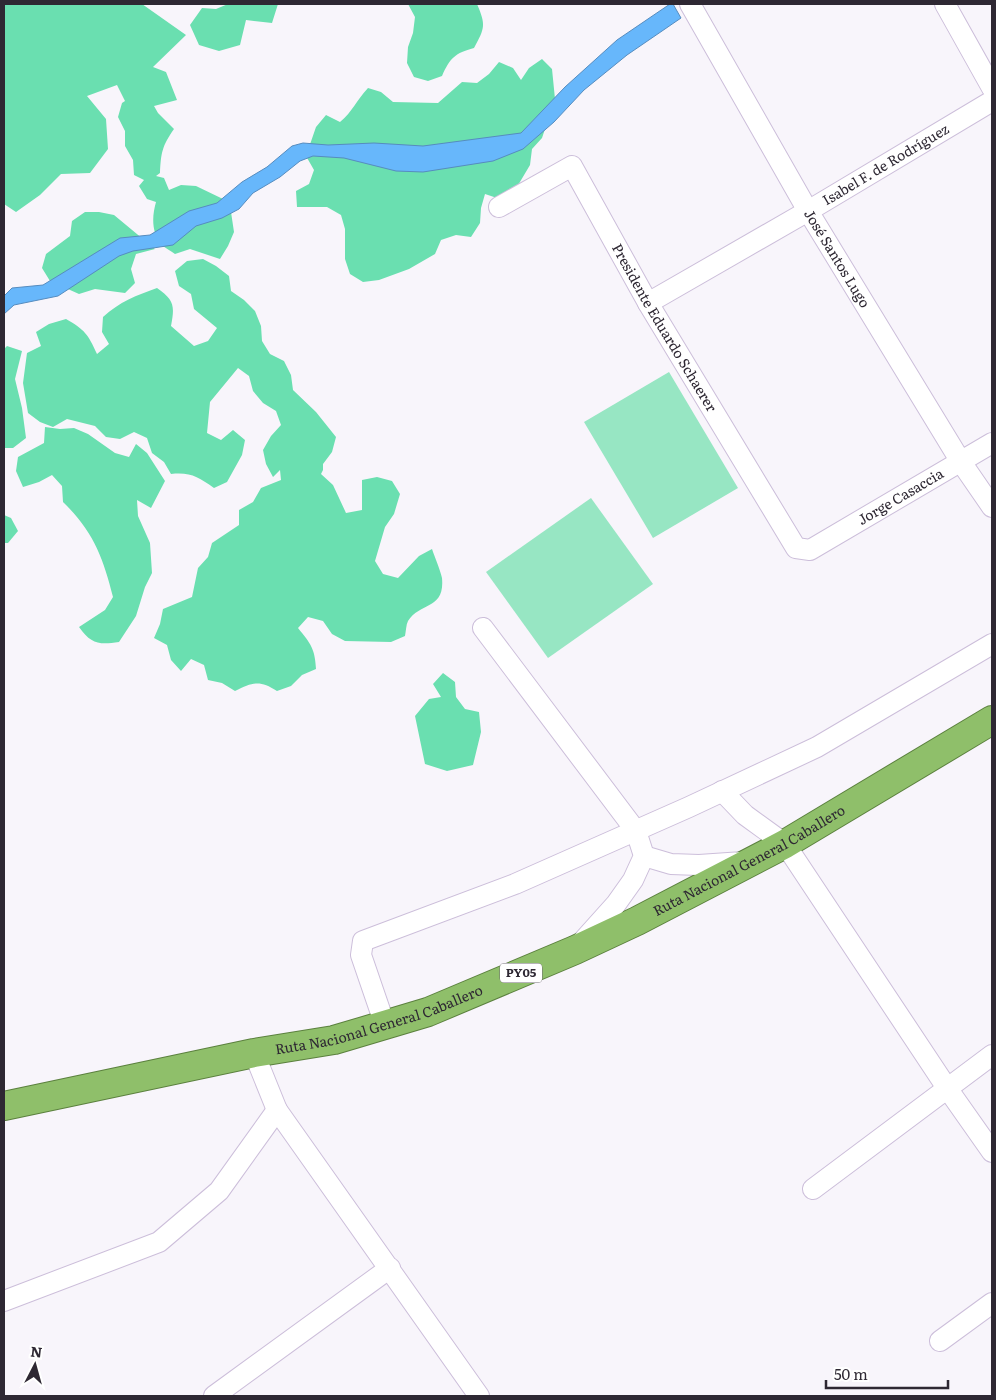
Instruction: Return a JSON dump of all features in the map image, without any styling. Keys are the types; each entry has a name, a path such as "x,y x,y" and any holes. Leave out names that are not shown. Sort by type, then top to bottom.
{"highway":[{"name":"Ruta Nacional General Caballero","path":"4,1106 254,1053 334,1040 428,1012 575,950 637,921 785,844 992,720"}],"street":[{"path":"945,4 992,88"},
{"name":"José Santos Lugo","path":"695,12 808,211 961,462 992,507"},
{"name":"Isabel F. de Rodríguez","path":"648,303 808,211 992,101"},
{"name":"Presidente Eduardo Schaerer","path":"499,207 572,166 648,303 796,548 810,550"},
{"name":"Jorge Casaccia","path":"810,550 992,443"},
{"path":"483,628 636,831 644,856 633,880 616,904 575,950"},
{"path":"385,1025 361,955 363,941 515,884 722,792 817,747 992,644"},
{"path":"722,792 745,815 785,844 947,1088 992,1152"},
{"path":"644,856 671,864 699,866 750,862"},
{"path":"254,1053 278,1110 479,1396"},
{"path":"813,1189 992,1055"},
{"path":"4,1301 159,1242 219,1191 278,1110"},
{"path":"214,1396 390,1268"},
{"path":"940,1341 992,1303"}],"green space":[{"path":"4,4 142,4 186,35 153,67 166,72 177,100 154,106 158,113 174,129 165,145 160,173 156,176 164,178 169,190 181,185 196,186 223,199 231,212 234,232 220,259 190,249 175,254 158,240 153,224 156,202 147,199 139,186 144,180 134,175 133,160 125,146 125,131 118,117 122,103 125,101 117,85 87,96 106,119 108,149 90,173 61,174 40,195 16,212 4,204"},
{"path":"228,4 278,4 272,23 246,20 240,45 219,51 199,45 190,25 202,8 216,9"},
{"path":"408,4 477,4 483,22 480,36 474,48 454,57 442,76 428,81 414,77 407,63 408,47 413,33 415,17"},
{"path":"542,59 552,69 555,99 542,138 532,149 530,165 514,192 500,199 485,194 481,208 480,223 471,237 456,235 441,240 435,254 409,269 379,280 363,282 350,274 345,259 345,229 341,215 327,207 297,207 296,191 309,184 314,170 306,156 316,127 326,115 340,122 368,88 381,92 393,102 438,103 462,82 477,83 489,74 499,62 513,68 521,80 529,68"},
{"path":"85,212 114,215 155,249 136,254 131,269 135,283 125,293 95,289 79,294 50,281 42,268 46,254 70,236 72,221"},
{"path":"203,259 229,276 231,291 255,311 261,326 262,341 270,354 284,361 291,375 293,390 316,412 336,437 332,452 323,464 321,474 333,485 346,513 362,510 362,480 377,477 392,481 400,494 394,514 385,527 375,561 383,574 398,578 419,556 432,549 442,578 440,596 436,601 413,615 407,623 405,636 391,642 345,641 332,634 323,621 308,617 298,628 312,647 316,669 302,675 291,686 277,691 266,685 252,684 235,691 222,683 208,680 204,665 191,659 181,671 171,660 167,645 154,638 160,624 163,609 192,597 198,568 208,557 212,543 239,525 239,510 253,502 261,488 281,480 280,470 273,477 266,464 263,450 271,436 281,425 276,411 263,403 253,391 249,376 238,368 210,402 207,433 221,440 233,430 245,440 242,455 227,482 214,488 194,476 171,474 164,462 152,453 147,438 134,432 120,439 106,437 95,426 67,419 53,427 40,422 28,413 23,383 27,353 41,346 36,332 49,324 66,319 85,333 97,354 109,344 102,332 103,317 115,307 128,300 157,288 167,296 172,304 171,326 194,346 208,341 217,328 194,309 191,294 179,286 175,271 187,261"},
{"path":"7,346 22,351 15,379 22,408 26,438 13,448 4,448 4,349"},
{"path":"669,372 738,488 653,538 584,422"},
{"path":"45,427 74,428 88,434 115,453 129,457 136,444 147,453 165,481 151,508 137,500 138,516 150,543 152,573 145,587 136,616 119,642 96,642 88,637 79,627 105,610 113,597 96,545 82,523 63,502 62,486 52,475 23,487 16,471 18,457 44,443"},
{"path":"591,498 653,584 548,658 486,572"},
{"path":"4,515 11,518 18,531 8,543 4,543"},
{"path":"443,673 455,682 456,697 465,709 479,712 481,732 473,765 447,771 425,764 415,716 429,699 441,697 433,684"}],"water":[{"path":"670,4 673,4 681,18 627,55 584,90 554,122 523,149 493,161 423,172 396,171 344,158 313,156 300,161 280,177 253,193 239,209 222,218 196,226 173,245 133,251 119,256 58,296 14,305 4,314 4,296 12,288 43,285 120,238 150,235 189,211 217,203 242,182 267,167 292,146 303,143 328,145 374,143 423,146 521,133 565,87 617,40"}]}
